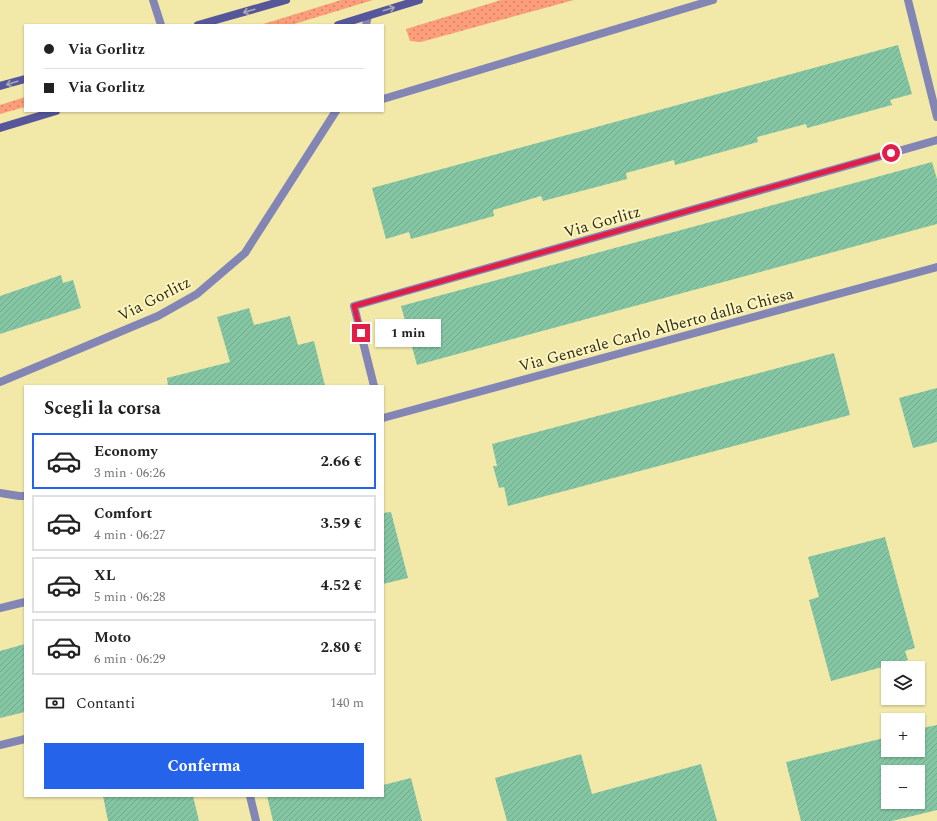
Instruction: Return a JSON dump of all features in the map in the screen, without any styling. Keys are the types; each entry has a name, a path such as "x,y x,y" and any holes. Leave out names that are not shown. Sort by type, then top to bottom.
{"main road":[{"path":"202,24 286,0"},
{"path":"341,24 419,0"},
{"path":"0,86 24,78"},
{"path":"0,128 53,112"}],"street":[{"path":"153,0 161,24"},
{"path":"384,100 712,0"},
{"path":"908,0 937,117"},
{"path":"366,24 368,16"},
{"name":"Via Gorlitz","path":"0,382 158,316 197,294 246,253 335,113"},
{"name":"Via Gorlitz","path":"374,385 354,306 937,140"},
{"name":"Via Generale Carlo Alberto dalla Chiesa","path":"384,418 937,267"},
{"path":"0,493 24,496"},
{"path":"0,608 24,602"},
{"path":"0,745 24,739"},
{"path":"250,797 256,821"}],"shaded area":[{"path":"341,0 373,0 294,24 263,24"},
{"path":"501,0 574,0 421,42 410,41 406,29"},
{"path":"24,97 24,107 0,114 0,105"}],"building":[{"path":"898,45 912,94 890,100 892,105 807,128 806,124 757,137 758,142 675,165 674,160 626,173 627,179 543,201 541,196 493,210 494,216 411,239 409,232 386,239 372,188"},
{"path":"932,162 937,179 937,224 417,365 401,306"},
{"path":"61,275 63,283 73,280 81,308 0,334 0,296"},
{"path":"249,308 254,325 290,316 298,345 314,341 325,385 168,385 167,378 230,362 217,317"},
{"path":"834,353 850,415 508,506 504,487 499,488 493,466 497,466 492,444"},
{"path":"937,388 937,442 913,448 899,398"},
{"path":"391,512 408,578 384,584 384,513"},
{"path":"885,537 915,648 905,651 908,660 881,661 881,667 831,681 809,600 819,597 808,557"},
{"path":"24,644 24,712 0,718 0,651"},
{"path":"937,725 937,810 892,821 801,821 786,762 881,739 881,757 925,757 925,728"},
{"path":"581,754 592,794 701,764 717,821 507,821 495,778"},
{"path":"411,778 422,821 273,821 267,797 384,797 384,785"},
{"path":"103,797 193,797 199,821 108,821"}],"route":[{"path":"361,333 354,306 891,153"}]}
